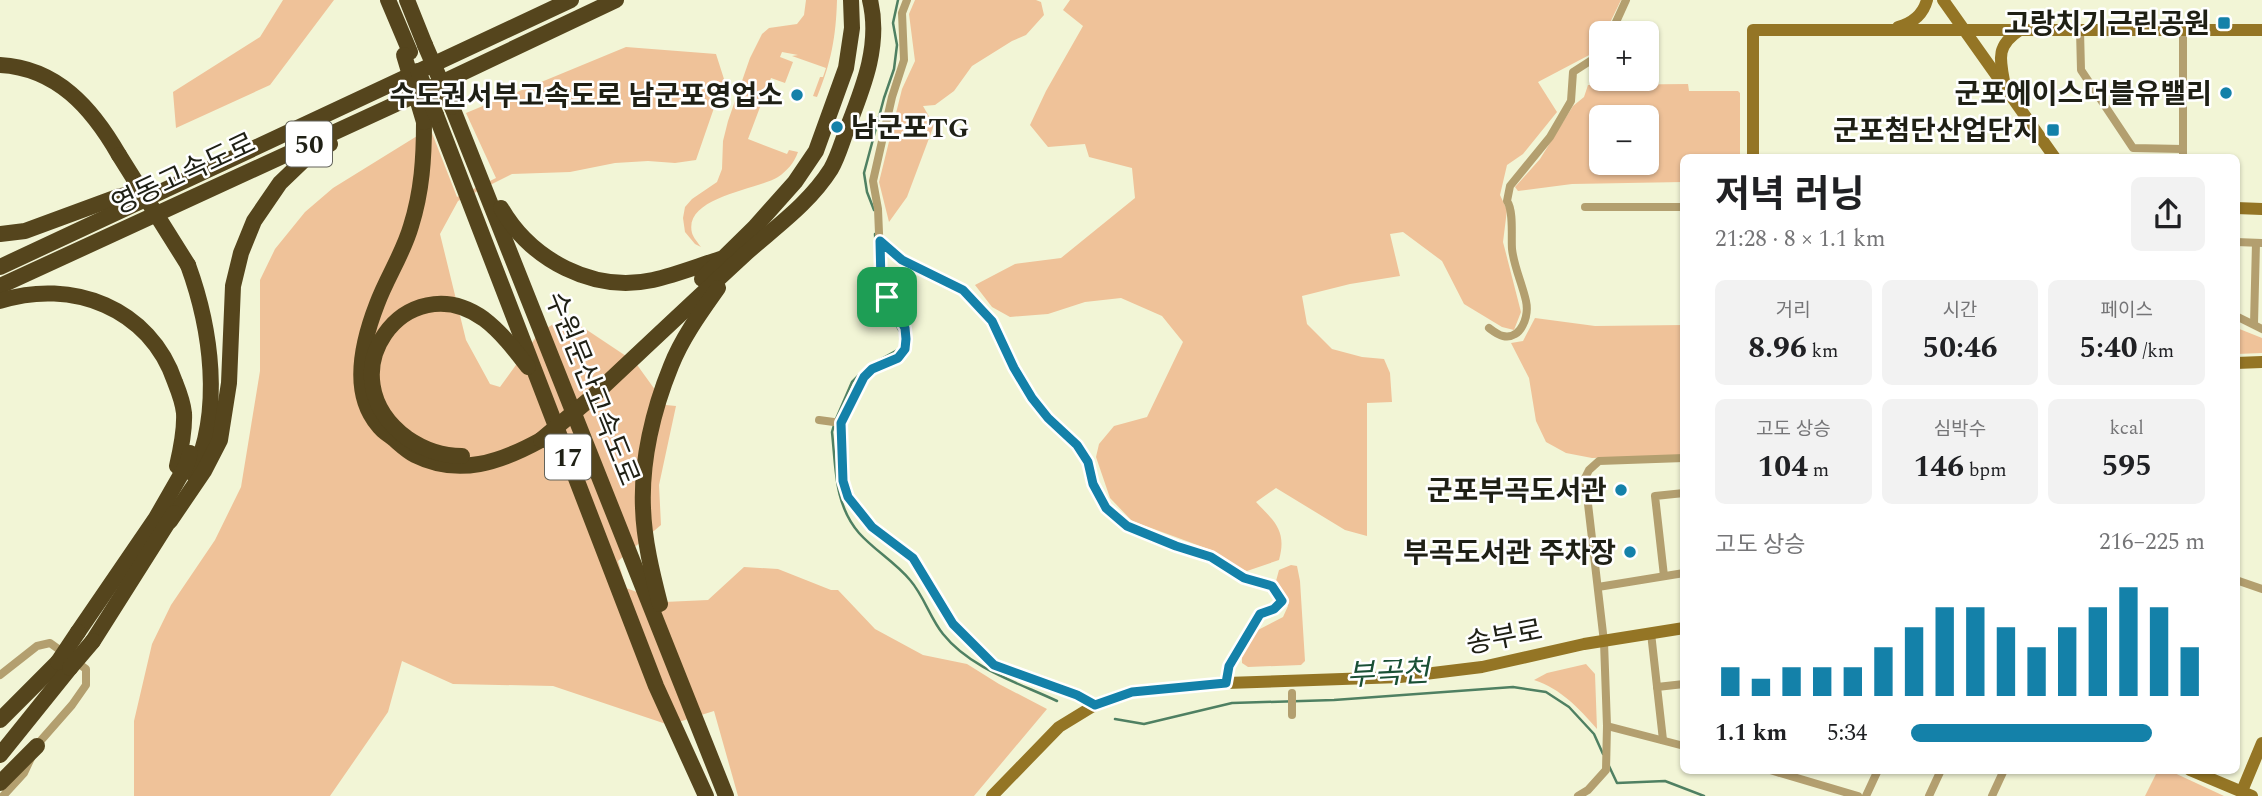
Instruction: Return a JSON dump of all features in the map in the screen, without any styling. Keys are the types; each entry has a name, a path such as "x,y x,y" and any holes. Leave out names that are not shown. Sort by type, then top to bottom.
{"highway":[{"name":"수원문산고속도로","path":"407,0 413,51 430,119 540,382 656,686 706,796"},
{"name":"영동고속도로","path":"0,267 571,0"},
{"name":"영동고속도로","path":"0,285 616,0"},
{"path":"430,119 419,199 405,246 377,302 362,356 361,379 367,405 378,425 409,452 433,464 478,464 517,453 589,394 729,261 795,182 816,151 846,68 852,29 851,0"},
{"path":"474,161 511,225 541,254 576,274 623,283 652,280 729,261 799,209 832,168 869,65 875,19 870,0"},
{"name":"수원문산고속도로","path":"390,5 413,51 452,107 726,796"},
{"path":"0,65 36,71 67,88 105,130 115,157"},
{"path":"0,75 35,81 61,97 115,157 200,299 211,372 205,439 196,467 93,641 0,720"},
{"path":"0,755 64,665 78,632 163,519 204,471 220,440 228,393 233,286 241,253 254,221 280,183 305,159 422,92"},
{"path":"0,234 25,231 120,196 178,185"},
{"path":"676,667 653,579 643,509 645,472 652,422 671,365 729,261"},
{"path":"0,301 17,295 82,296 132,319 158,346 170,366 184,412 184,437 163,519"},
{"path":"539,436 497,452 476,456 432,452 396,430 376,400 371,378 376,348 387,330 405,314 423,306 449,304 469,310 498,331 540,382"},
{"path":"0,783 37,746"}],"street":[{"path":"907,0 902,13 904,60 892,97 873,181 878,209 881,282 905,328 905,349 898,358 872,369 864,377 841,423 843,481 848,497 872,527 913,558 953,624 994,665 1077,695 1095,705"},
{"path":"1616,21 1626,0"},
{"path":"1892,29 1912,22 1923,11 1927,0"},
{"path":"1943,0 2050,154"},
{"path":"1752,154 1753,30 2262,30"},
{"path":"2006,90 2000,63 2002,50 2004,44 2020,30"},
{"path":"2080,30 2081,70 2133,148 2183,153 2182,30"},
{"path":"1489,328 1501,335 1515,335 1525,320 1527,303 1513,261 1510,229 1512,207 1507,201 1510,186 1549,137 1571,101 1573,72 1589,62"},
{"path":"1585,207 1680,207"},
{"path":"2240,208 2262,209"},
{"path":"880,241 902,260 963,290 992,321 1014,368 1032,398 1048,418 1077,445 1088,462 1093,484 1106,508 1127,526 1211,557 1244,578 1272,586 1282,601 1274,609 1260,614 1229,666 1226,683"},
{"path":"2240,242 2259,243 2258,327 2240,318"},
{"path":"2240,363 2262,362"},
{"path":"819,419 841,423"},
{"path":"1578,796 1588,790 1606,770 1607,737 1604,642 1585,478 1599,461 1680,458"},
{"path":"1664,576 1655,496 1680,493"},
{"path":"1598,587 1680,574"},
{"path":"2240,581 2262,589"},
{"name":"송부로","path":"992,796 1059,727 1095,705 1132,692 1226,683 1400,677 1482,667 1584,644 1680,629"},
{"path":"1651,633 1663,740"},
{"path":"0,675 37,646 50,643 86,668 86,685 37,746 24,773 3,796"},
{"path":"1657,687 1680,684"},
{"path":"1292,693 1292,715"},
{"path":"1607,726 1680,745"},
{"path":"2200,774 2247,794 2262,743"},
{"path":"1784,774 1858,796"},
{"path":"1866,796 1876,774"},
{"path":"1929,796 1939,774"},
{"path":"1993,796 2002,774"}],"shaded area":[{"path":"283,0 334,0 270,85 176,128 173,92 260,37"},
{"path":"806,0 837,0 832,50 817,97 813,96 826,68 792,56 798,55 782,52 780,57 793,62 785,83 771,78 748,139 787,154 789,150 798,152 790,166 778,177 724,196 699,211 692,221 692,233 701,247 685,232 685,207 717,182 722,169 723,141 728,121 750,58 762,34 769,28 797,24 804,15"},
{"path":"915,0 1036,0 1041,2 1044,15 1026,35 972,66 954,91 935,105 923,106 934,125 907,197 889,222 879,182 902,89 915,61 909,14"},
{"path":"1070,0 1621,0 1611,21 1589,21 1589,55 1538,82 1557,112 1523,154 1507,165 1500,195 1507,210 1503,242 1521,312 1514,330 1502,327 1464,304 1442,261 1403,232 1390,234 1400,276 1350,284 1302,296 1307,324 1332,349 1362,357 1384,359 1390,373 1392,402 1367,403 1367,536 1345,530 1276,488 1256,502 1278,528 1281,542 1279,560 1247,571 1211,550 1132,521 1110,498 1096,457 1099,444 1114,426 1147,417 1183,342 1162,316 1121,298 1085,302 1048,314 1010,317 992,307 975,285 1015,264 1061,258 1135,198 1132,168 1089,157 1085,144 1048,147 1030,125 1083,26 1063,10"},
{"path":"626,47 716,54 724,79 696,160 675,163 615,163 570,172 512,174 458,201 440,234 466,340 490,384 500,387 539,333 566,316 635,362 666,405 676,406 659,485 661,525 618,561 626,588 664,602 708,600 744,567 778,569 831,590 838,590 875,629 923,655 967,664 1047,709 974,796 738,796 714,711 669,725 553,686 453,684 402,661 388,712 330,796 134,796 134,721 152,644 171,605 215,540 241,487 260,371 260,280 275,249 305,212 333,188 430,128 457,197 496,178 466,113"},
{"path":"1659,84 1688,84 1689,91 1738,91 1740,154 1680,154 1680,182 1572,184 1518,191 1515,187 1540,159 1573,106 1584,97 1588,85 1589,91 1659,91"},
{"path":"1535,318 1595,326 1680,325 1680,456 1592,458 1566,453 1546,442 1536,421 1529,378 1511,343 1523,341"},
{"path":"2240,329 2262,338 2262,353 2240,354"},
{"path":"1291,565 1297,566 1300,581 1305,661 1301,665 1248,667 1242,663 1242,655 1256,631 1283,617 1288,606 1276,581 1279,570"},
{"path":"1586,664 1595,674 1597,729 1569,700 1553,688 1534,680 1547,673"},
{"path":"2156,774 2177,774 2224,796 2145,796"}],"waterway":[{"name":"부곡천","path":"874,210 864,173 894,69 897,45 893,23 898,0"},
{"name":"부곡천","path":"875,234 878,293 903,337"},
{"name":"부곡천","path":"836,419 852,382 867,367 901,348 902,343"},
{"name":"부곡천","path":"834,425 834,459 841,498 859,533 910,580 938,628 954,646 981,666 1057,701"},
{"name":"부곡천","path":"1115,719 1144,724 1232,703 1334,700 1513,687 1546,692 1569,707 1594,734 1603,754"},
{"path":"1609,766 1617,783 1665,781 1704,796"}],"place":[{"name":"고랑치기근린공원","path":"2224,23"},
{"name":"군포에이스더블유밸리","path":"2226,93"},
{"name":"수도권서부고속도로 남군포영업소","path":"797,95"},
{"name":"남군포TG","path":"837,127"},
{"name":"군포첨단산업단지","path":"2053,130"},
{"name":"군포부곡도서관","path":"1621,490"},
{"name":"부곡도서관 주차장","path":"1630,552"}],"route":[{"path":"880,241 902,260 963,290 992,321 1014,368 1032,398 1048,418 1077,445 1088,462 1093,484 1106,508 1127,526 1211,557 1244,578 1272,586 1282,601 1274,609 1260,614 1229,666 1226,683 1132,692 1095,705 1077,695 994,665 953,624 913,558 872,527 848,497 843,481 841,423 864,377 872,369 898,358 905,349 905,328 887,297 881,282 880,241"}]}
